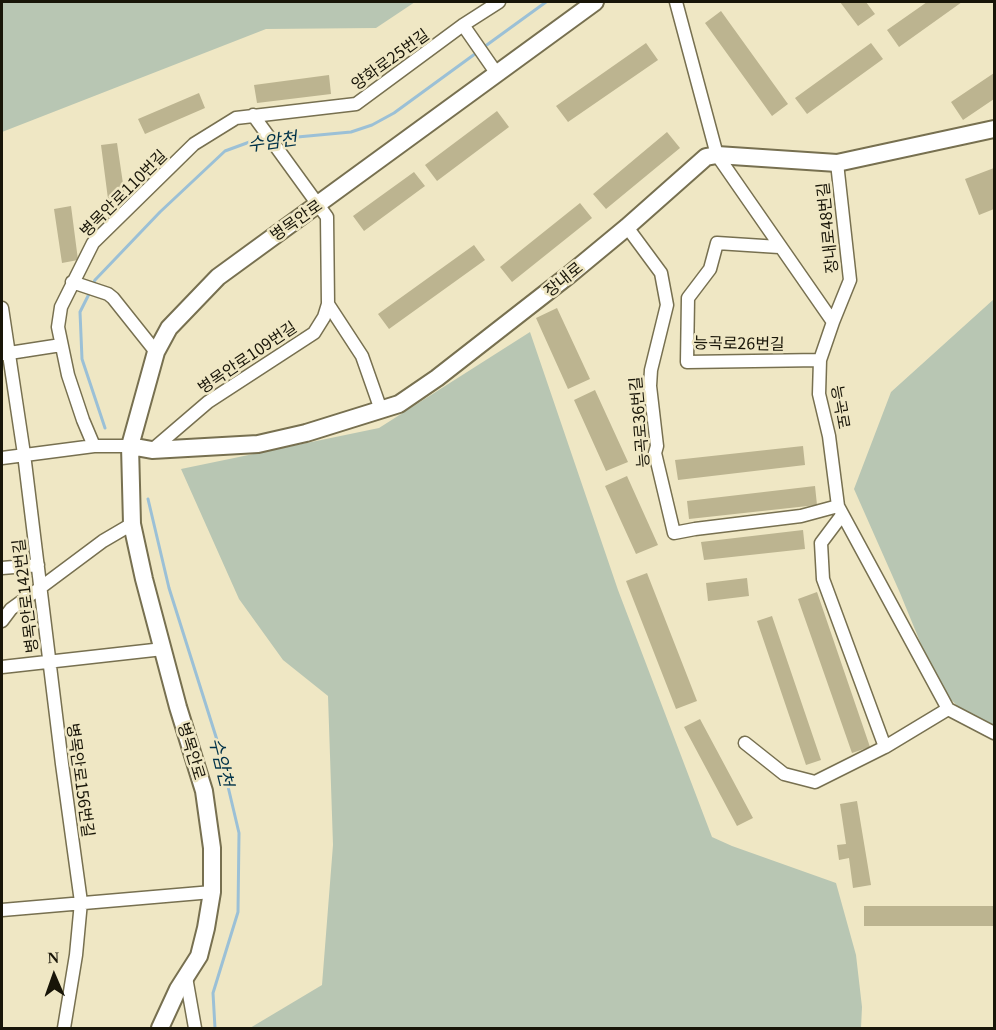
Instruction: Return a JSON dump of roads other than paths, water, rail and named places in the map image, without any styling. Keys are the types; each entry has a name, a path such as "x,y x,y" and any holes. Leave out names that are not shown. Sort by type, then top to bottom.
{"street":[{"name":"양화로25번길","path":"253,115 356,104 466,30 499,2"},
{"name":"병목안로","path":"160,1029 178,989 199,956 212,892 212,848 204,791 144,579 132,524 130,446 156,352 169,328 218,277 318,205 493,67 595,2"},
{"path":"676,2 717,155 833,322"},
{"path":"466,30 493,67"},
{"path":"253,115 318,205"},
{"name":"병목안로110번길","path":"94,446 82,420 68,375 58,327 61,308 76,283 93,243 194,144 236,118 253,115"},
{"path":"717,155 837,163 994,129"},
{"name":"장내로","path":"130,446 152,450 258,444 306,433 399,404 437,378 627,227 706,157 717,155"},
{"name":"장내로48번길","path":"833,322 850,280 837,163"},
{"name":"병목안로109번길","path":"152,450 208,402 314,333 324,317 328,304 327,217 318,205"},
{"name":"능곡로36번길","path":"627,227 661,273 667,305 651,370 650,386 657,446 655,453 674,533 840,511"},
{"path":"667,305 688,298 710,269 717,243 779,246"},
{"path":"76,283 108,294 156,352"},
{"name":"능곡로26번길","path":"688,298 687,362 820,360"},
{"path":"328,304 362,356 381,410"},
{"name":"병목안로142번길","path":"2,308 5,353 24,454 49,662"},
{"name":"능곡로","path":"833,322 820,360 819,394 830,436 840,511 948,709"},
{"path":"5,353 62,345"},
{"path":"2,458 94,446 130,446"},
{"path":"840,511 821,543 824,579 885,747"},
{"path":"2,621 11,609 103,541 132,524"},
{"path":"2,568 38,565"},
{"name":"병목안로142번길","path":"2,667 164,650"},
{"name":"병목안로156번길","path":"49,662 81,902 76,956 64,1028"},
{"path":"745,743 784,774 815,782 885,747 948,709 994,733"},
{"path":"2,910 212,892"},
{"path":"186,978 195,1029"}],"waterway":[{"name":"수암천","path":"484,47 546,2"},
{"name":"수암천","path":"276,139 351,132 372,125 394,113 479,51"},
{"name":"수암천","path":"92,286 95,280 160,212 225,151 255,140 267,139"},
{"name":"수암천","path":"90,292 80,312 82,359 105,428"},
{"name":"수암천","path":"148,499 169,588 217,740 239,833 238,912 213,993 215,1028"}]}
